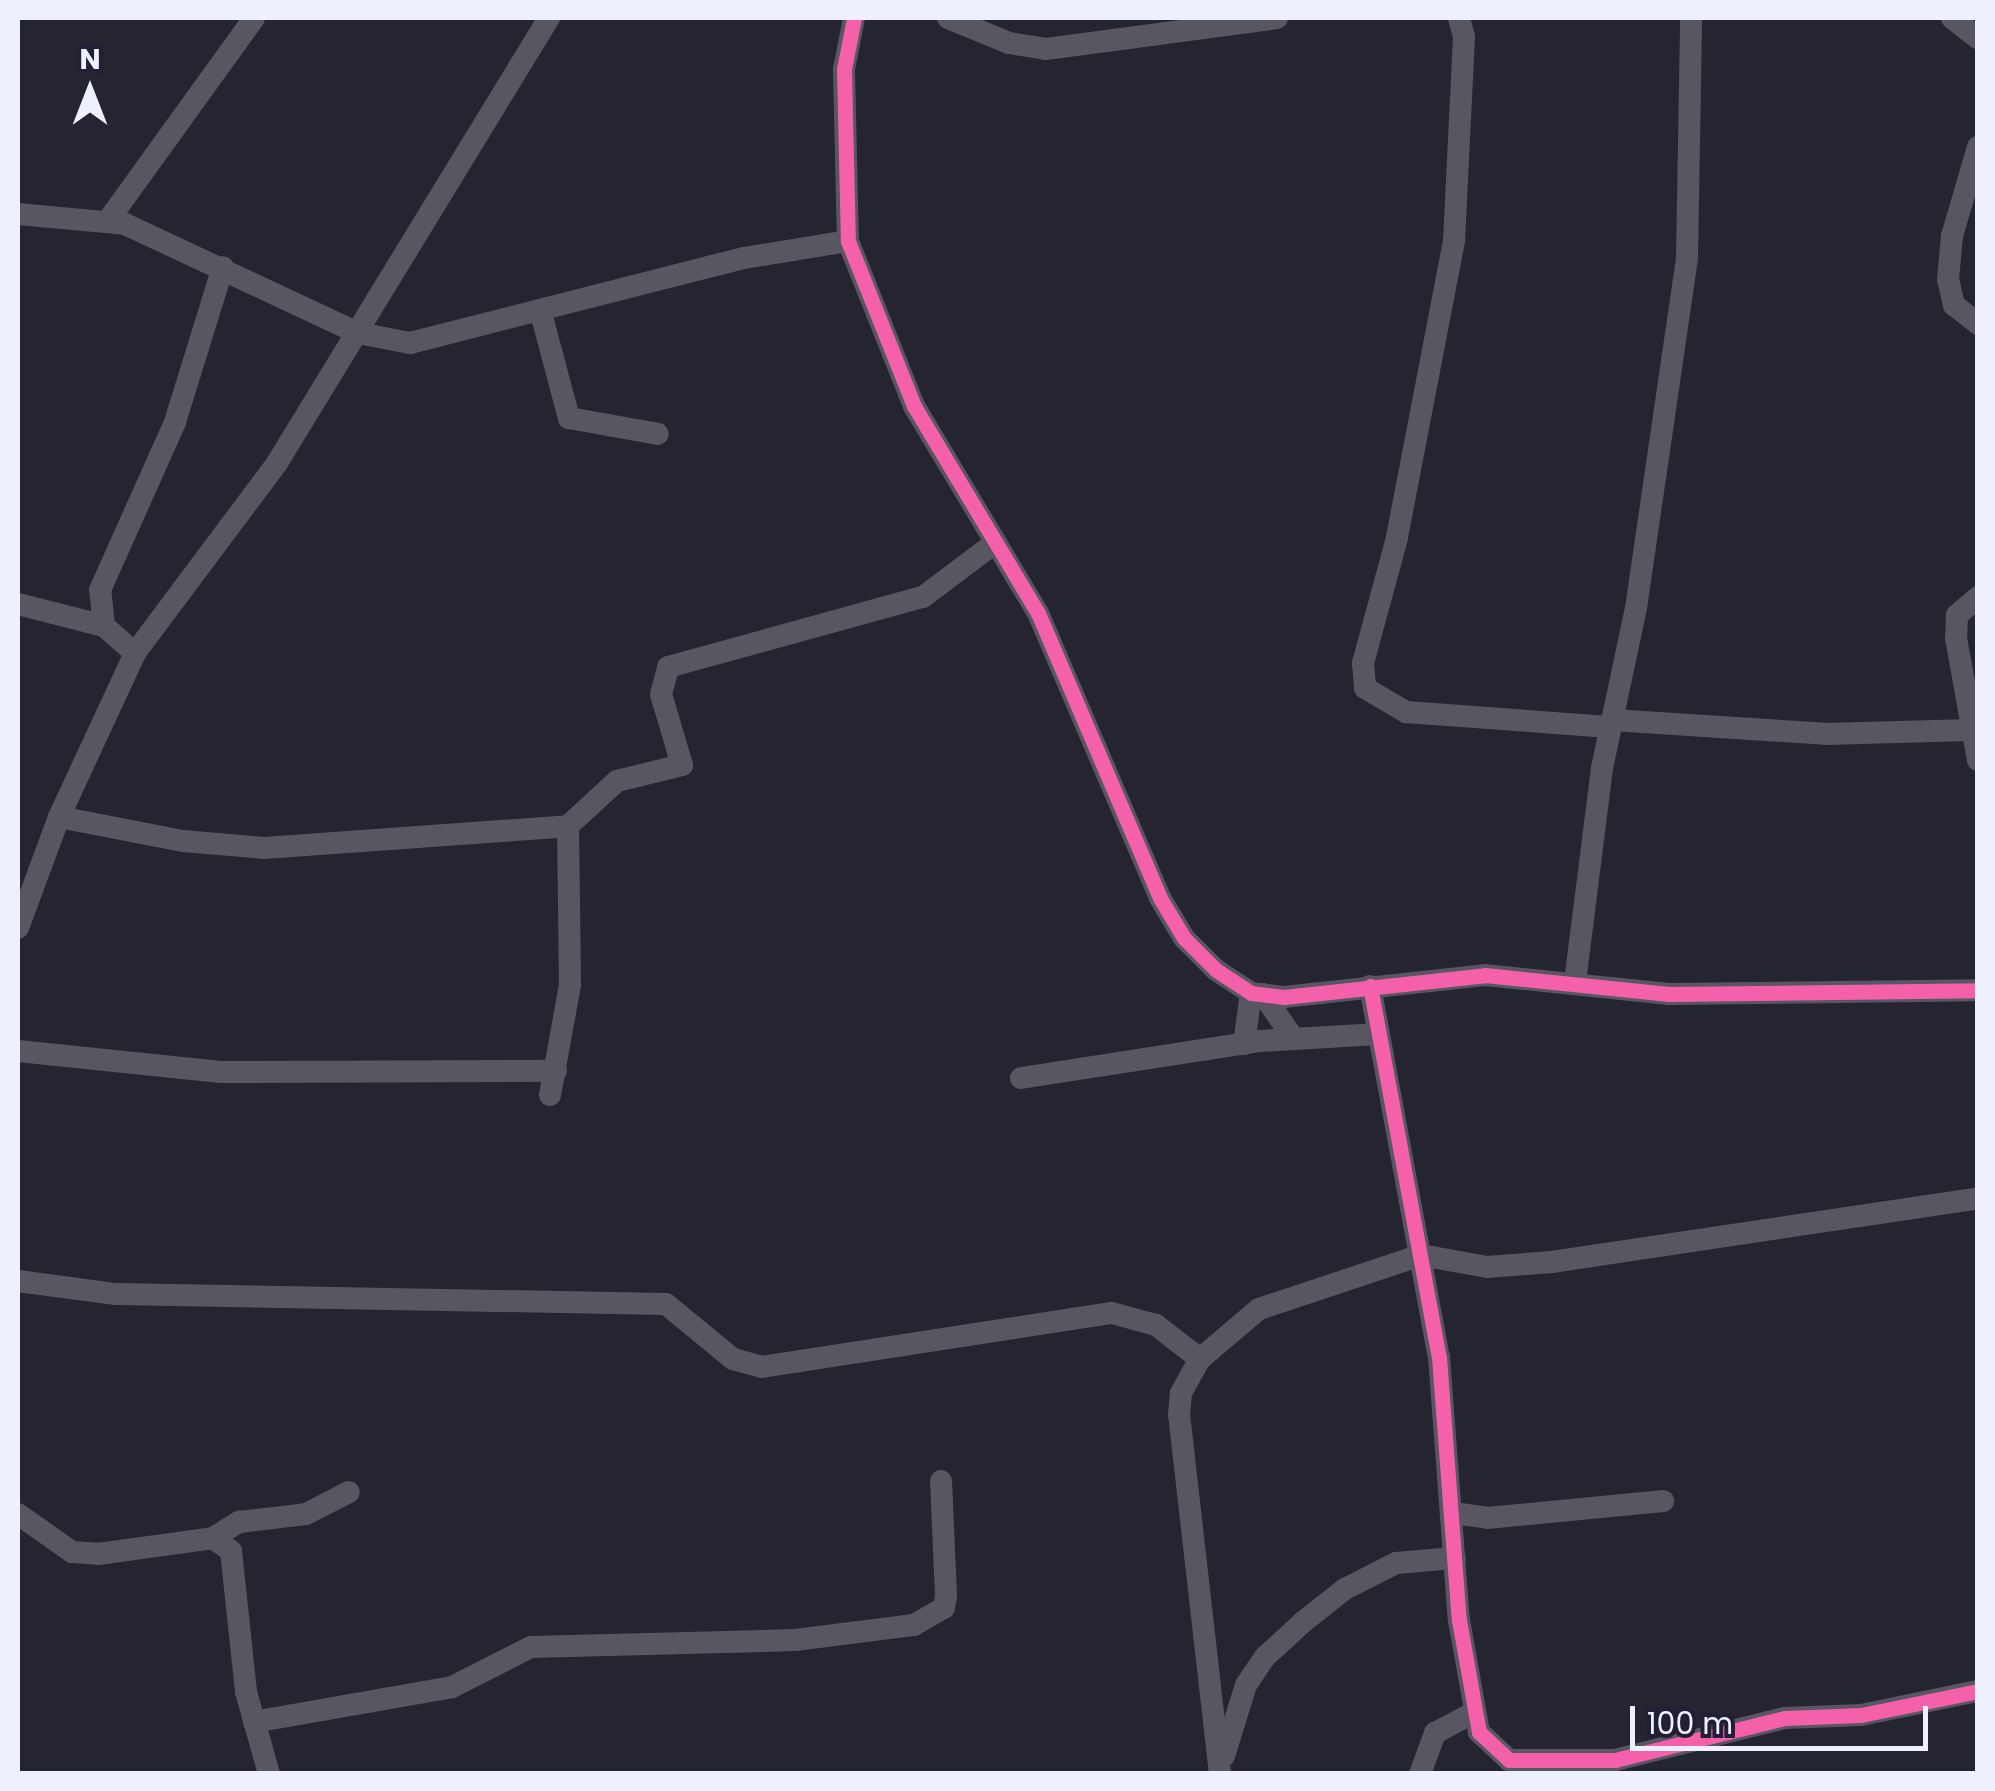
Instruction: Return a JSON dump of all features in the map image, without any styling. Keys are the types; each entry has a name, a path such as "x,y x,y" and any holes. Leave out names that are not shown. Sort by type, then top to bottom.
{"street":[{"path":"108,222 254,18"},
{"path":"18,928 59,817 135,653 277,463 549,18"},
{"path":"854,18 844,69 848,240 914,406 1038,612 1160,898 1184,938 1257,993 1292,1038"},
{"path":"948,18 1008,44 1046,49 1277,18"},
{"path":"1459,18 1464,37 1454,241 1397,538 1363,663 1365,688 1406,712 1826,734 1970,730"},
{"path":"1575,982 1611,724 1636,608 1687,257 1692,18"},
{"path":"1952,18 1978,38"},
{"path":"1978,147 1952,236 1948,278 1954,304 1978,324"},
{"path":"18,214 108,222 223,267 358,333 410,343 541,313 744,258 848,240"},
{"path":"104,626 100,590 175,422 223,267"},
{"path":"541,313 568,418 658,434"},
{"path":"59,817 183,842 264,848 568,826 616,781 682,765 661,694 668,667 923,598 996,542"},
{"path":"1978,596 1962,606 1956,638 1978,760"},
{"path":"18,604 104,626 135,653"},
{"path":"550,1095 570,986 568,826"},
{"path":"1257,993 1486,975 1668,994 1978,990"},
{"path":"1370,986 1439,1357 1459,1620 1473,1681 1471,1714 1478,1732 1509,1760 1615,1760 1785,1718 1861,1715 1978,1691"},
{"path":"1244,1044 1257,993"},
{"path":"1021,1078 1292,1038 1379,1034"},
{"path":"18,1052 220,1072 556,1072"},
{"path":"1219,1773 1180,1432 1182,1393 1200,1359 1259,1309 1421,1255 1487,1267 1552,1262 1978,1198"},
{"path":"18,1281 116,1294 666,1304 733,1360 762,1366 1112,1313 1156,1325 1200,1359"},
{"path":"254,1722 452,1687 531,1647 795,1640 914,1625 944,1608 941,1481"},
{"path":"18,1514 72,1552 213,1538 239,1522 306,1514 349,1492"},
{"path":"1453,1512 1487,1518 1663,1502"},
{"path":"213,1538 225,1543 234,1562 254,1722 269,1774"},
{"path":"1219,1773 1233,1717 1265,1657 1345,1589 1396,1563 1455,1558"},
{"path":"1420,1774 1435,1733 1471,1714"}],"cycle path":[{"path":"854,18 844,69 848,241 914,406 1038,613 1160,898 1184,938 1216,970 1251,993 1284,997 1485,975 1669,994 1978,990"},
{"path":"1370,986 1439,1357 1459,1620 1479,1732 1509,1760 1615,1760 1785,1718 1861,1715 1978,1691"}]}
